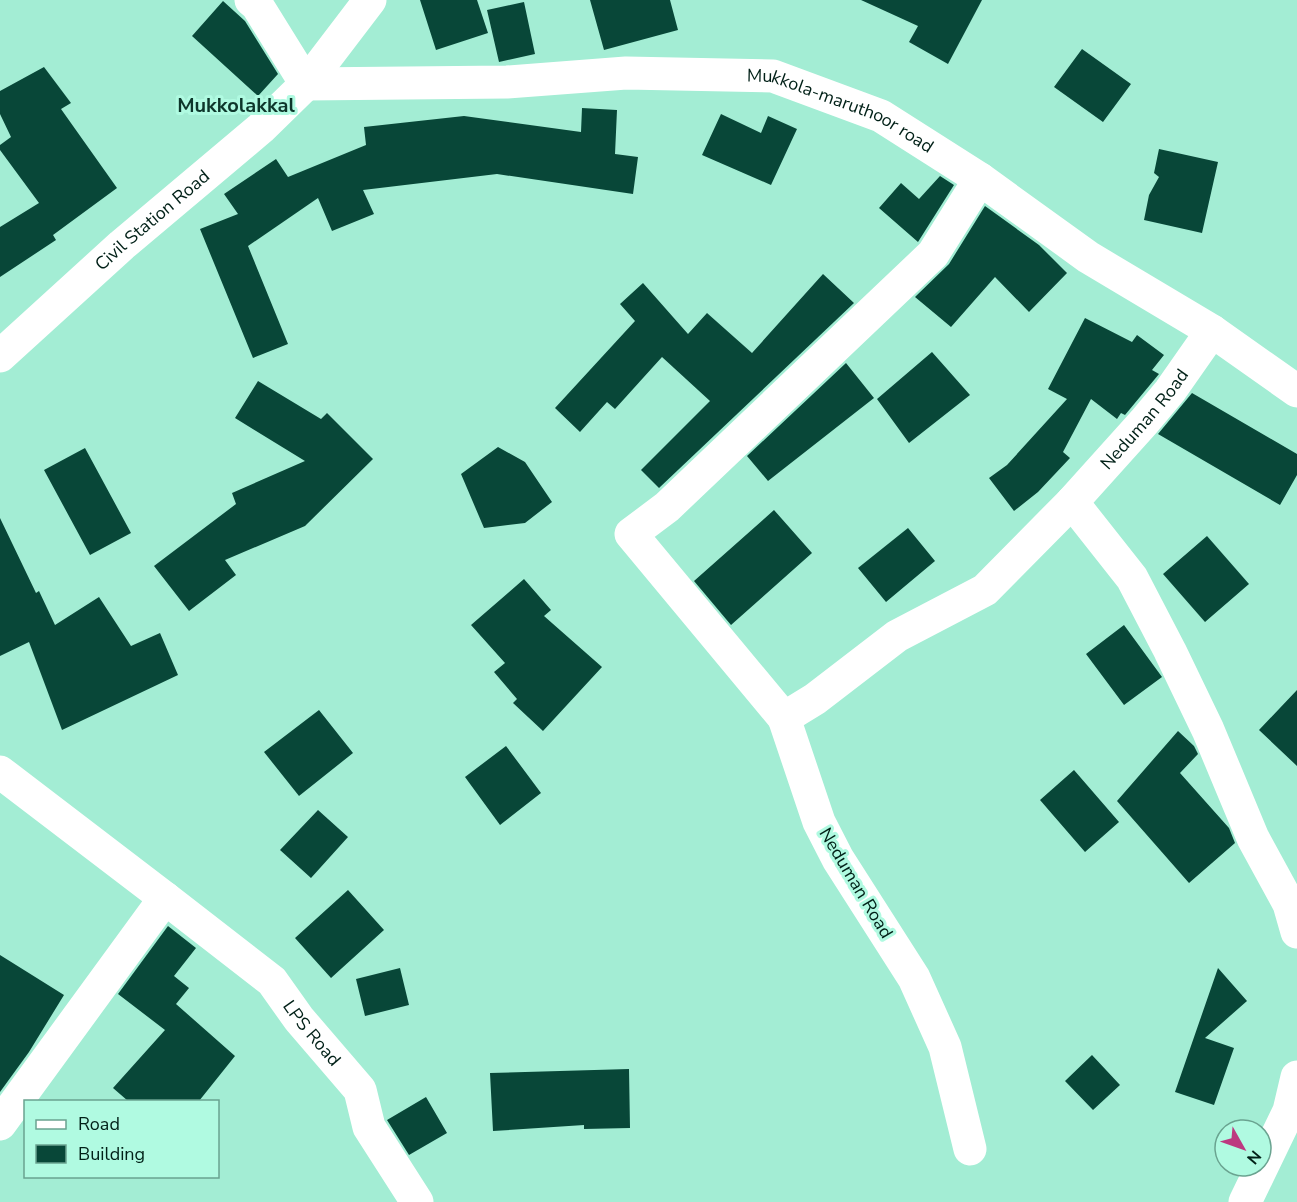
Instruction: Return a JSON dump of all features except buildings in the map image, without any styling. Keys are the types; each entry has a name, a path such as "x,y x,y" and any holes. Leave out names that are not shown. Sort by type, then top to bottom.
{"street":[{"path":"251,0 257,5 306,84"},
{"name":"Civil Station Road","path":"0,356 122,245 261,128 306,84 370,0"},
{"name":"Mukkola-maruthoor road","path":"306,84 507,81 626,73 773,76 881,116 980,179 1088,257 1212,331 1297,391"},
{"path":"784,718 631,534 667,507 933,254 980,179"},
{"name":"Neduman Road","path":"970,1149 945,1047 914,978 838,859 819,822 784,718 815,699 897,636 985,590 1072,502 1170,392 1212,331"},
{"path":"1072,502 1132,578 1180,671 1253,837 1286,871 1289,904 1297,932"},
{"name":"LPS Road","path":"0,772 272,981 299,1018 360,1090 369,1127 417,1202"},
{"path":"0,1124 165,898"},
{"path":"1245,1202 1288,1141 1289,1111 1297,1077"}],"district":[{"name":"Mukkolakkal","path":"236,105"}]}
